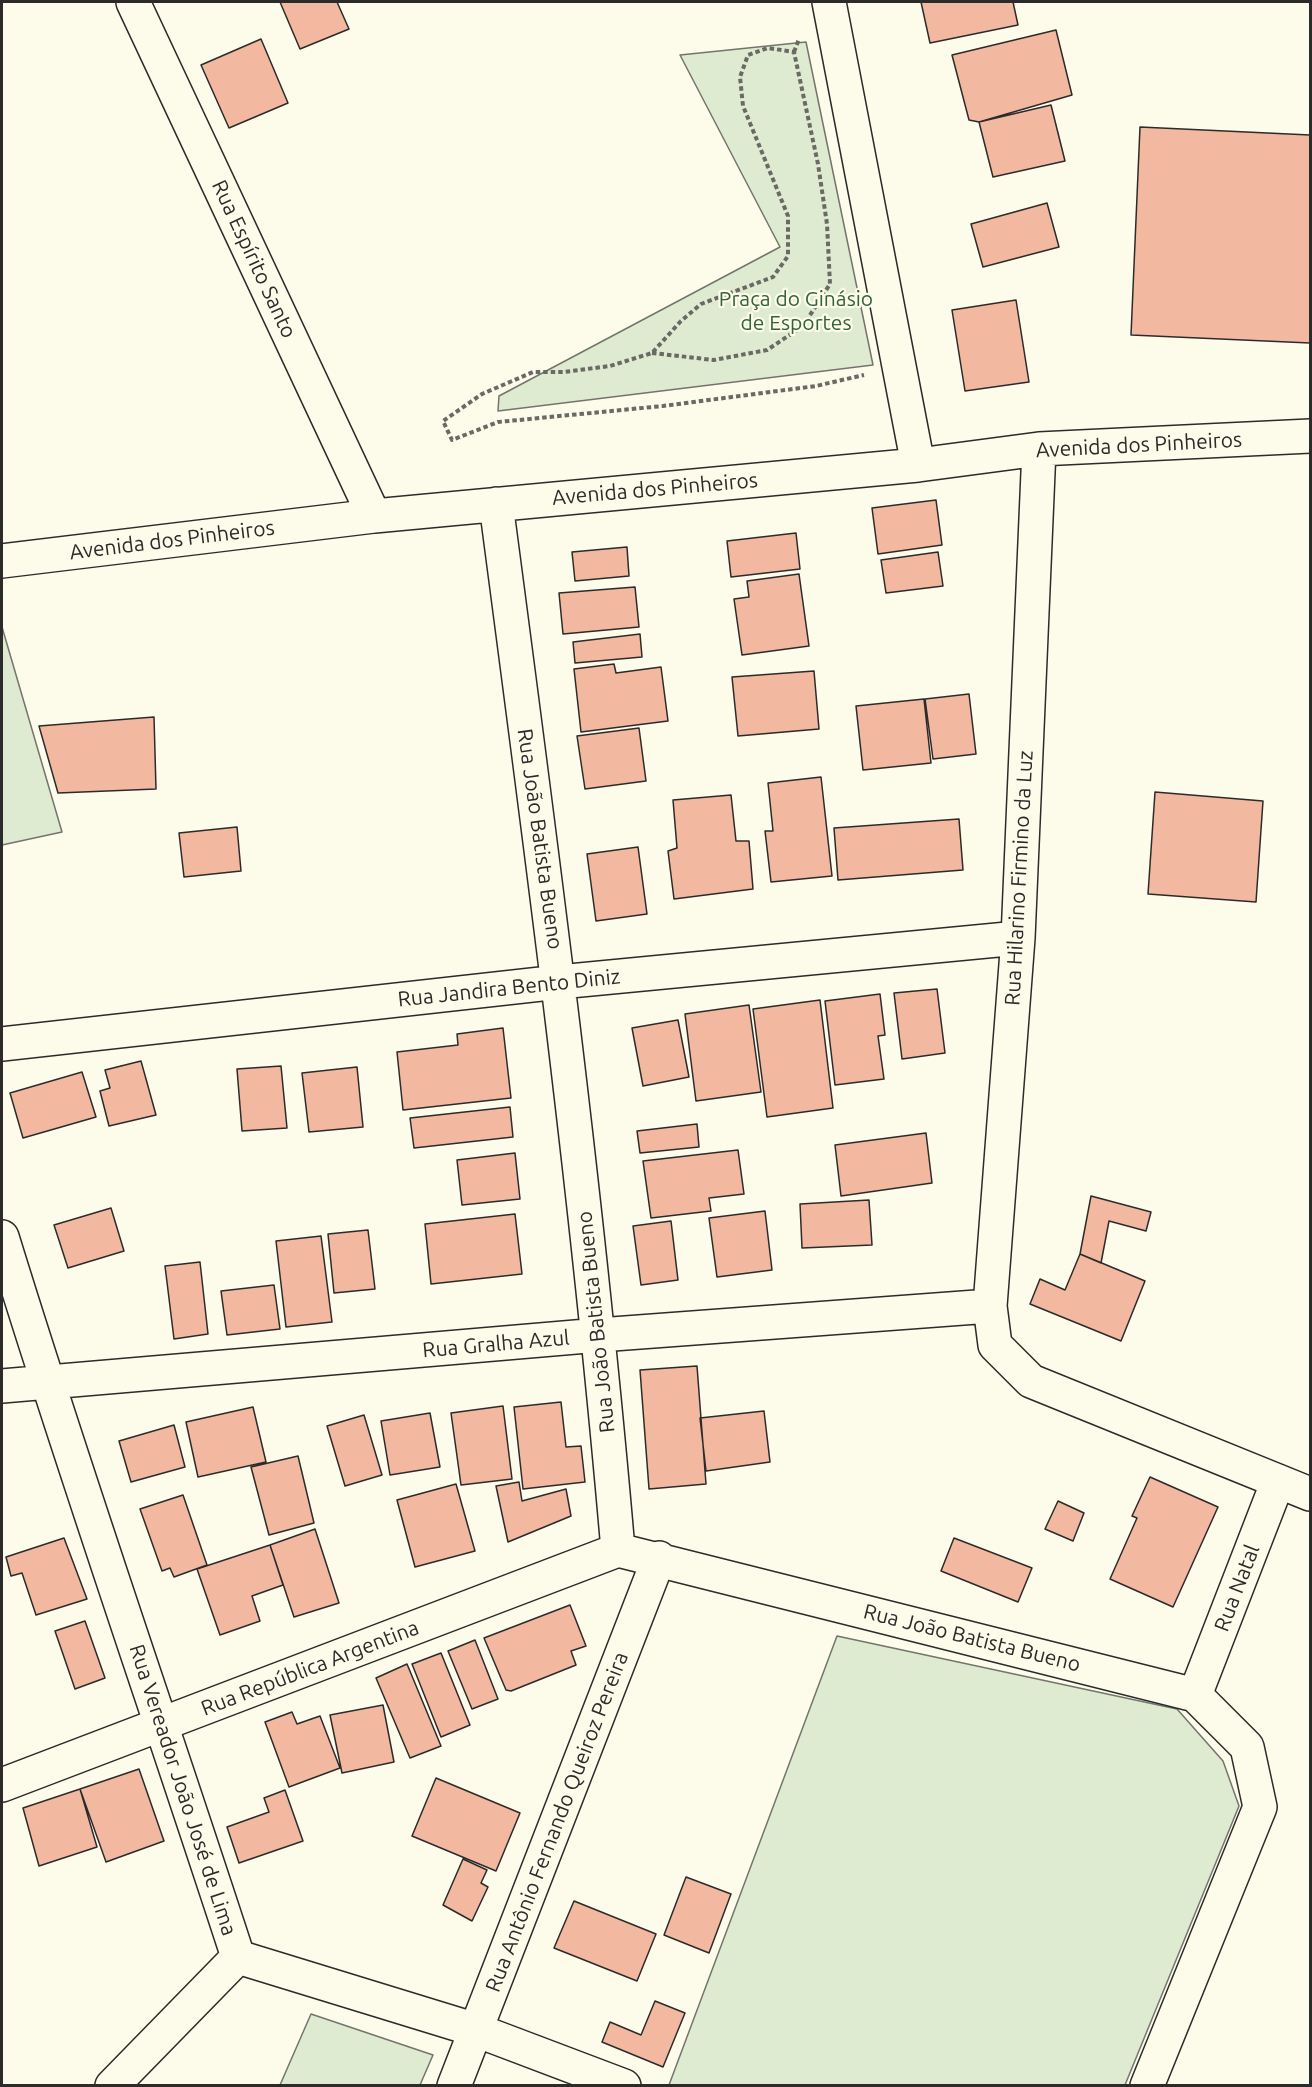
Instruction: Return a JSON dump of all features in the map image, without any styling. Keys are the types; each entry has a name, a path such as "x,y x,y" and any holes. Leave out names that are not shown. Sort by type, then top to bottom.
{"street":[{"name":"Rua Espírito Santo","path":"133,2 374,516"},
{"path":"829,2 918,465"},
{"name":"Avenida dos Pinheiros","path":"2,561 374,516 918,465 1039,449 1311,436"},
{"name":"Rua Hilarino Firmino da Luz","path":"1039,449 1018,938 990,1306 995,1345 1031,1381 1311,1494"},
{"name":"Rua João Batista Bueno","path":"496,504 559,982 599,1335 618,1550 659,1558 1195,1695"},
{"name":"Rua Jandira Bento Diniz","path":"2,1044 559,982 1018,938"},
{"name":"Rua Vereador João José de Lima","path":"2,1237 46,1381 163,1724 238,1957 476,2030 624,2085"},
{"name":"Rua Gralha Azul","path":"2,1386 599,1335 990,1306"},
{"name":"Rua Natal","path":"1195,1695 1278,1481"},
{"name":"Rua República Argentina","path":"2,1785 618,1550"},
{"name":"Rua Antônio Fernando Queiroz Pereira","path":"454,2085 659,1558"},
{"path":"1147,2085 1260,1806 1247,1747 1195,1695"},
{"path":"112,2085 238,1957"}],"path":[{"path":"652,353 681,321 701,304 773,277 788,255 788,216 743,106 740,76 748,56 768,48 794,52 802,82 827,224 830,284 803,326 767,350 714,360 652,353 610,366 564,372 533,372 482,394 443,421 452,440 498,422 663,406 816,386 873,373"}],"green space":[{"name":"Praça do Ginásio de Esportes","path":"806,42 873,365 498,411 499,396 780,247 680,55"},
{"path":"2,627 62,832 2,845"},
{"path":"837,1636 1177,1709 1223,1761 1239,1806 1125,2085 669,2085"},
{"path":"311,2014 433,2055 420,2085 280,2085"}],"building":[{"path":"280,2 337,2 349,29 300,49"},
{"path":"921,2 1013,2 1018,25 930,43"},
{"path":"1056,30 1072,95 979,122 969,120 952,55"},
{"path":"261,39 288,103 229,128 201,65"},
{"path":"1051,105 1065,161 993,177 979,122"},
{"path":"1140,127 1310,135 1310,343 1131,335"},
{"path":"1047,203 1059,247 983,267 971,224"},
{"path":"1016,300 1029,382 965,391 952,310"},
{"path":"936,500 942,545 878,554 872,508"},
{"path":"796,533 800,569 731,577 727,541"},
{"path":"627,547 629,576 575,581 572,552"},
{"path":"938,552 943,586 886,593 881,560"},
{"path":"799,574 809,646 742,655 734,599 749,597 747,581"},
{"path":"635,587 639,627 563,634 559,593"},
{"path":"640,634 642,657 575,663 573,642"},
{"path":"614,664 616,673 661,667 668,721 581,732 574,669"},
{"path":"814,671 819,729 738,736 732,677"},
{"path":"969,694 976,754 933,759 925,699"},
{"path":"924,699 931,763 863,770 856,706"},
{"path":"154,717 156,789 58,793 39,726"},
{"path":"639,728 646,781 585,789 577,736"},
{"path":"821,777 832,876 771,882 765,831 773,831 768,783"},
{"path":"1155,792 1263,801 1256,902 1148,894"},
{"path":"731,795 736,841 749,841 753,889 674,899 668,851 677,848 673,800"},
{"path":"959,819 963,870 838,880 834,828"},
{"path":"237,827 241,871 184,877 179,833"},
{"path":"638,847 647,914 596,921 587,854"},
{"path":"937,989 945,1053 902,1059 894,993"},
{"path":"880,994 885,1035 878,1036 884,1079 835,1085 825,1001"},
{"path":"820,1000 833,1108 767,1117 753,1009"},
{"path":"749,1005 761,1092 696,1101 685,1014"},
{"path":"678,1020 689,1077 643,1086 632,1028"},
{"path":"503,1028 511,1098 403,1110 397,1052 458,1045 457,1034"},
{"path":"141,1061 156,1115 109,1126 100,1091 110,1088 105,1070"},
{"path":"281,1066 287,1128 242,1131 237,1069"},
{"path":"357,1067 363,1127 309,1132 302,1073"},
{"path":"82,1072 96,1117 23,1138 10,1093"},
{"path":"510,1107 513,1137 414,1148 410,1118"},
{"path":"697,1124 699,1147 640,1153 637,1131"},
{"path":"926,1133 932,1183 841,1196 835,1145"},
{"path":"738,1150 744,1194 709,1198 711,1211 651,1218 643,1161"},
{"path":"515,1153 520,1199 462,1205 457,1160"},
{"path":"1091,1196 1151,1212 1146,1231 1109,1221 1101,1263 1080,1254"},
{"path":"869,1200 872,1245 802,1248 800,1204"},
{"path":"111,1208 124,1251 68,1268 54,1225"},
{"path":"765,1211 772,1270 717,1277 709,1218"},
{"path":"515,1214 522,1274 431,1284 425,1224"},
{"path":"671,1221 678,1280 641,1285 633,1226"},
{"path":"368,1230 375,1289 334,1293 328,1234"},
{"path":"321,1236 332,1322 286,1327 276,1241"},
{"path":"1080,1254 1145,1281 1121,1341 1030,1304 1040,1279 1065,1290"},
{"path":"200,1262 208,1334 174,1339 165,1266"},
{"path":"274,1285 280,1329 227,1335 221,1291"},
{"path":"697,1366 706,1484 649,1489 640,1370"},
{"path":"561,1402 566,1447 581,1446 585,1482 523,1489 514,1407"},
{"path":"503,1406 512,1479 461,1485 451,1413"},
{"path":"253,1407 266,1462 198,1477 186,1422"},
{"path":"764,1411 770,1462 706,1471 700,1418"},
{"path":"430,1413 440,1467 390,1475 381,1421"},
{"path":"364,1415 382,1475 345,1486 327,1426"},
{"path":"174,1425 185,1467 131,1482 119,1441"},
{"path":"298,1456 314,1523 269,1535 251,1467"},
{"path":"1150,1477 1218,1507 1173,1607 1110,1579 1137,1518 1132,1516"},
{"path":"519,1482 522,1501 566,1489 571,1516 508,1542 496,1486"},
{"path":"456,1484 475,1551 415,1567 397,1500"},
{"path":"183,1495 207,1565 174,1577 170,1568 162,1571 140,1509"},
{"path":"1058,1501 1084,1513 1073,1541 1045,1529"},
{"path":"315,1529 339,1603 294,1617 270,1545"},
{"path":"64,1538 87,1599 36,1615 22,1573 11,1576 6,1557"},
{"path":"954,1538 1032,1568 1018,1602 941,1571"},
{"path":"270,1545 283,1585 252,1596 260,1621 220,1635 197,1569"},
{"path":"570,1605 586,1646 571,1651 576,1665 511,1691 506,1690 484,1638"},
{"path":"85,1621 105,1678 75,1689 55,1631"},
{"path":"475,1640 498,1699 472,1709 448,1651"},
{"path":"441,1653 470,1725 441,1737 412,1664"},
{"path":"407,1664 441,1746 410,1758 376,1678"},
{"path":"383,1705 394,1762 342,1773 330,1715"},
{"path":"292,1712 297,1724 320,1716 340,1768 289,1787 265,1722"},
{"path":"139,1769 164,1841 106,1862 80,1789"},
{"path":"436,1778 520,1813 496,1871 412,1836"},
{"path":"80,1789 97,1847 39,1866 23,1808"},
{"path":"285,1790 303,1841 239,1863 227,1827 269,1812 264,1798"},
{"path":"463,1859 487,1870 481,1883 488,1887 472,1921 443,1905"},
{"path":"686,1877 731,1894 709,1953 664,1935"},
{"path":"574,1901 656,1934 637,1981 554,1948"},
{"path":"655,2001 685,2013 663,2067 602,2042 610,2022 641,2035"}]}
